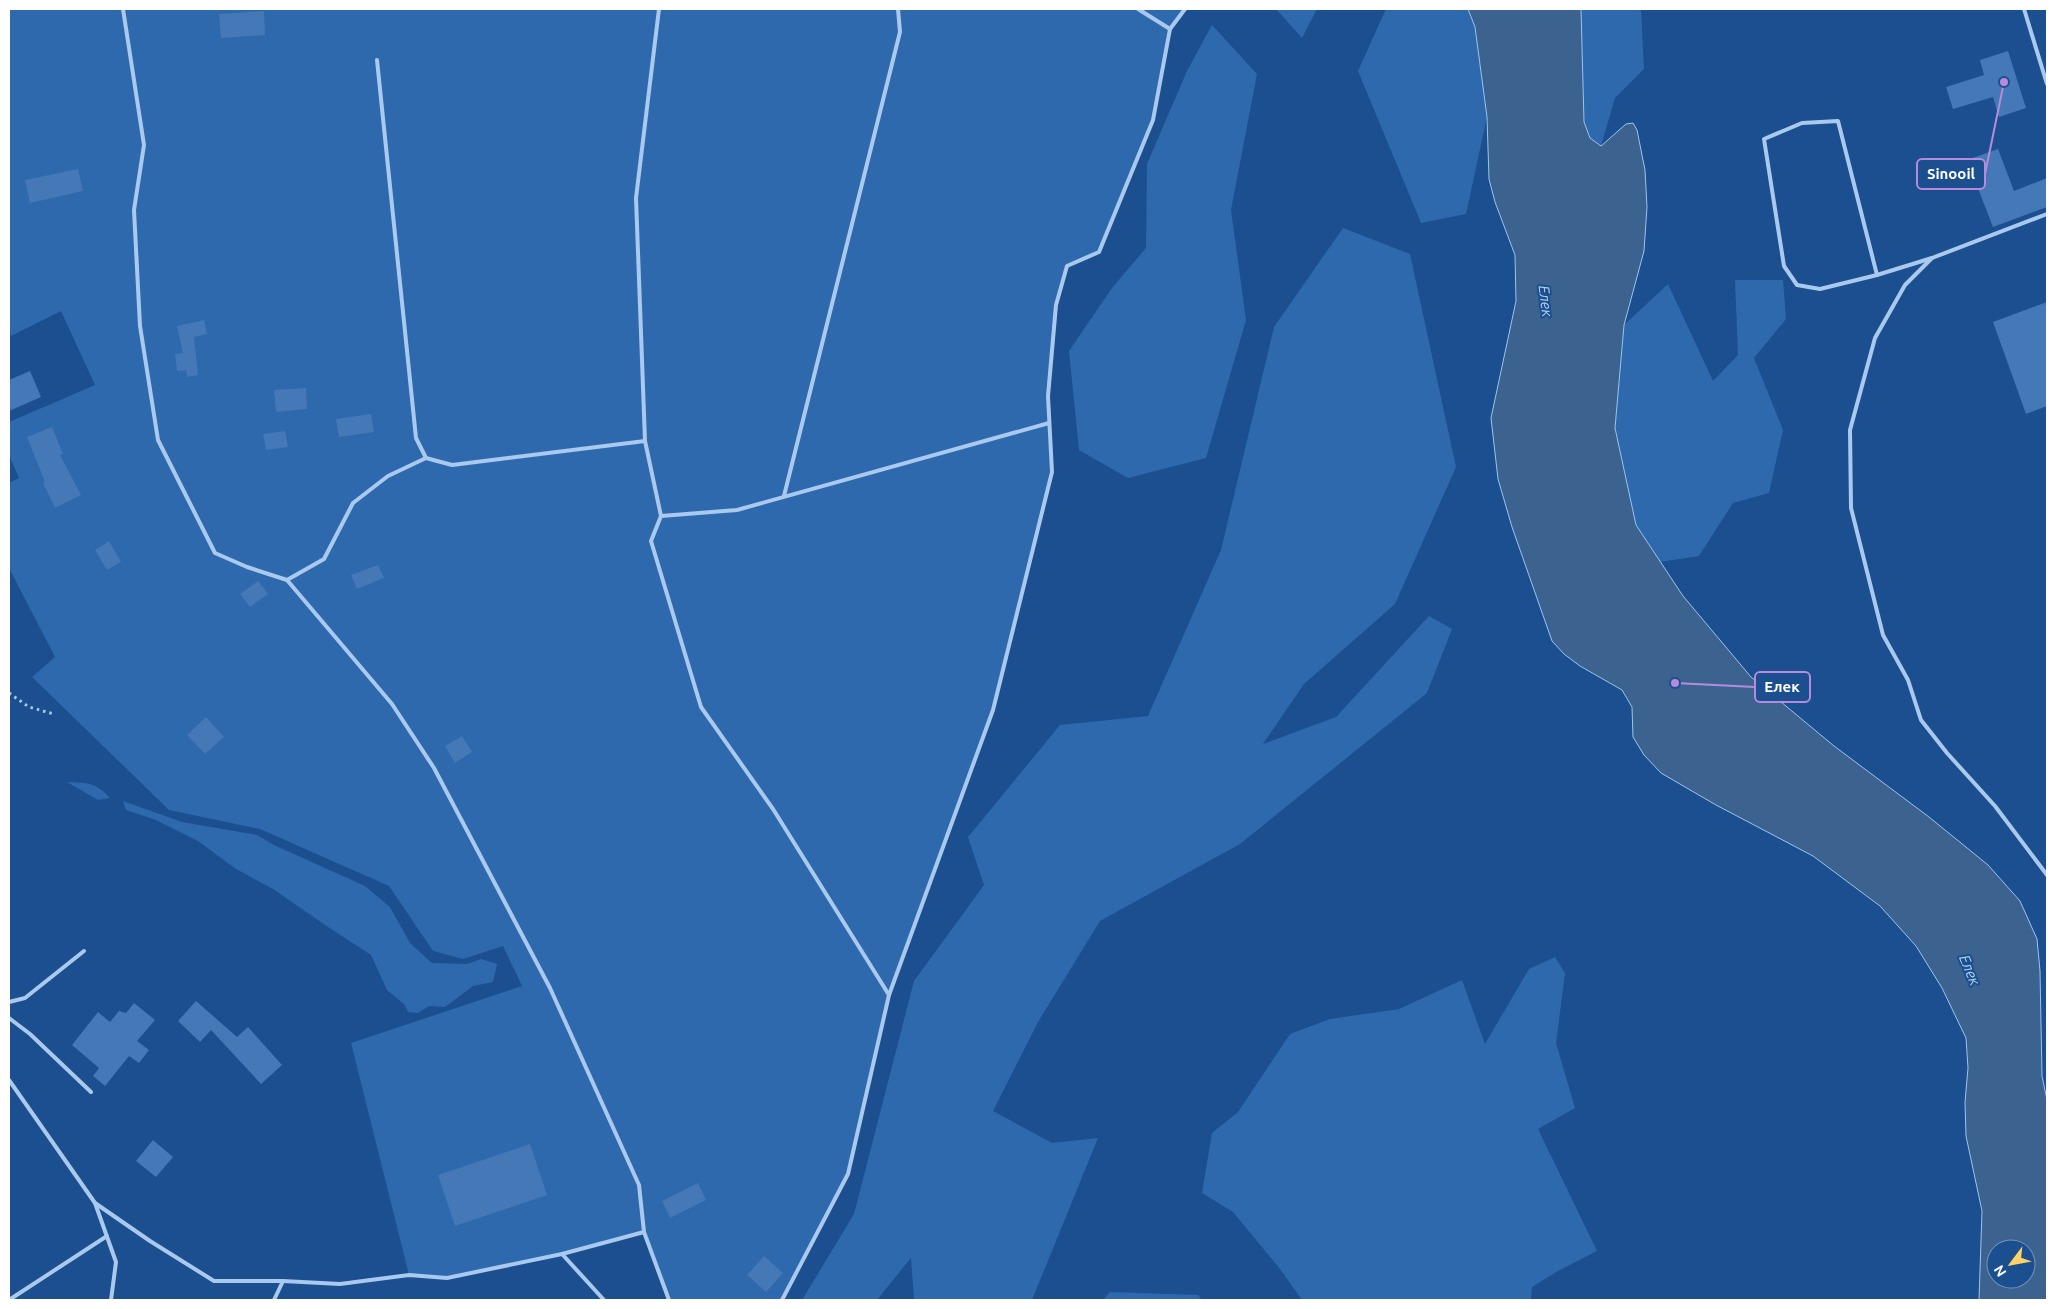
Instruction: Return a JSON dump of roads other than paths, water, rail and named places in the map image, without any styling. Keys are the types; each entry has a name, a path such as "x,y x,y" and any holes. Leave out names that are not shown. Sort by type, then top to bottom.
{"lane":[{"path":"123,9 144,145 134,210 140,326 158,440 215,553 247,567 287,580 392,704 434,768 550,988 639,1185 644,1232 669,1300"},
{"path":"659,9 636,198 645,441 661,516 651,540 701,707 773,809 889,995"},
{"path":"784,496 900,32 898,9"},
{"path":"1138,9 1170,29"},
{"path":"782,1300 848,1174 889,995 994,710 1052,472 1048,396 1056,305 1067,266 1099,252 1153,120 1170,29 1185,9"},
{"path":"2024,9 2047,84"},
{"path":"377,60 416,438 426,458"},
{"path":"1877,275 1838,121 1802,123 1764,139 1784,266 1797,285 1820,289 1877,275 1932,258 2047,214"},
{"path":"1932,258 1905,285 1876,338 1850,430 1851,508 1883,635 1908,680 1921,720 1994,806 2047,875"},
{"path":"661,516 737,510 1049,423"},
{"path":"287,580 324,559 353,503 388,476 426,458 452,465 645,441"},
{"path":"9,1002 25,998 84,951"},
{"path":"9,1018 30,1034 91,1092"},
{"path":"9,1080 95,1203 116,1262 112,1300"},
{"path":"95,1203 150,1241 214,1281 283,1281 340,1284 409,1274 447,1278 562,1254 644,1232"},
{"path":"9,1300 107,1236"},
{"path":"562,1254 604,1300"},
{"path":"274,1300 283,1281"}],"water":[{"path":"1468,9 1581,9 1584,122 1590,138 1601,146 1626,124 1633,123 1637,130 1645,170 1647,207 1644,251 1624,325 1615,428 1636,525 1683,596 1751,677 1834,746 1929,817 1988,865 2020,901 2037,939 2040,971 2042,1076 2047,1100 2047,1300 1979,1300 1982,1211 1966,1136 1965,1102 1968,1068 1966,1038 1942,988 1916,946 1880,906 1813,856 1716,805 1661,773 1644,755 1633,737 1632,707 1622,690 1580,666 1564,654 1552,641 1512,527 1498,479 1491,418 1516,301 1515,255 1495,202 1489,179 1487,117 1475,27"}],"place":[{"name":"Sinooil","path":"2004,82"},
{"name":"Елек","path":"1675,683"}]}
